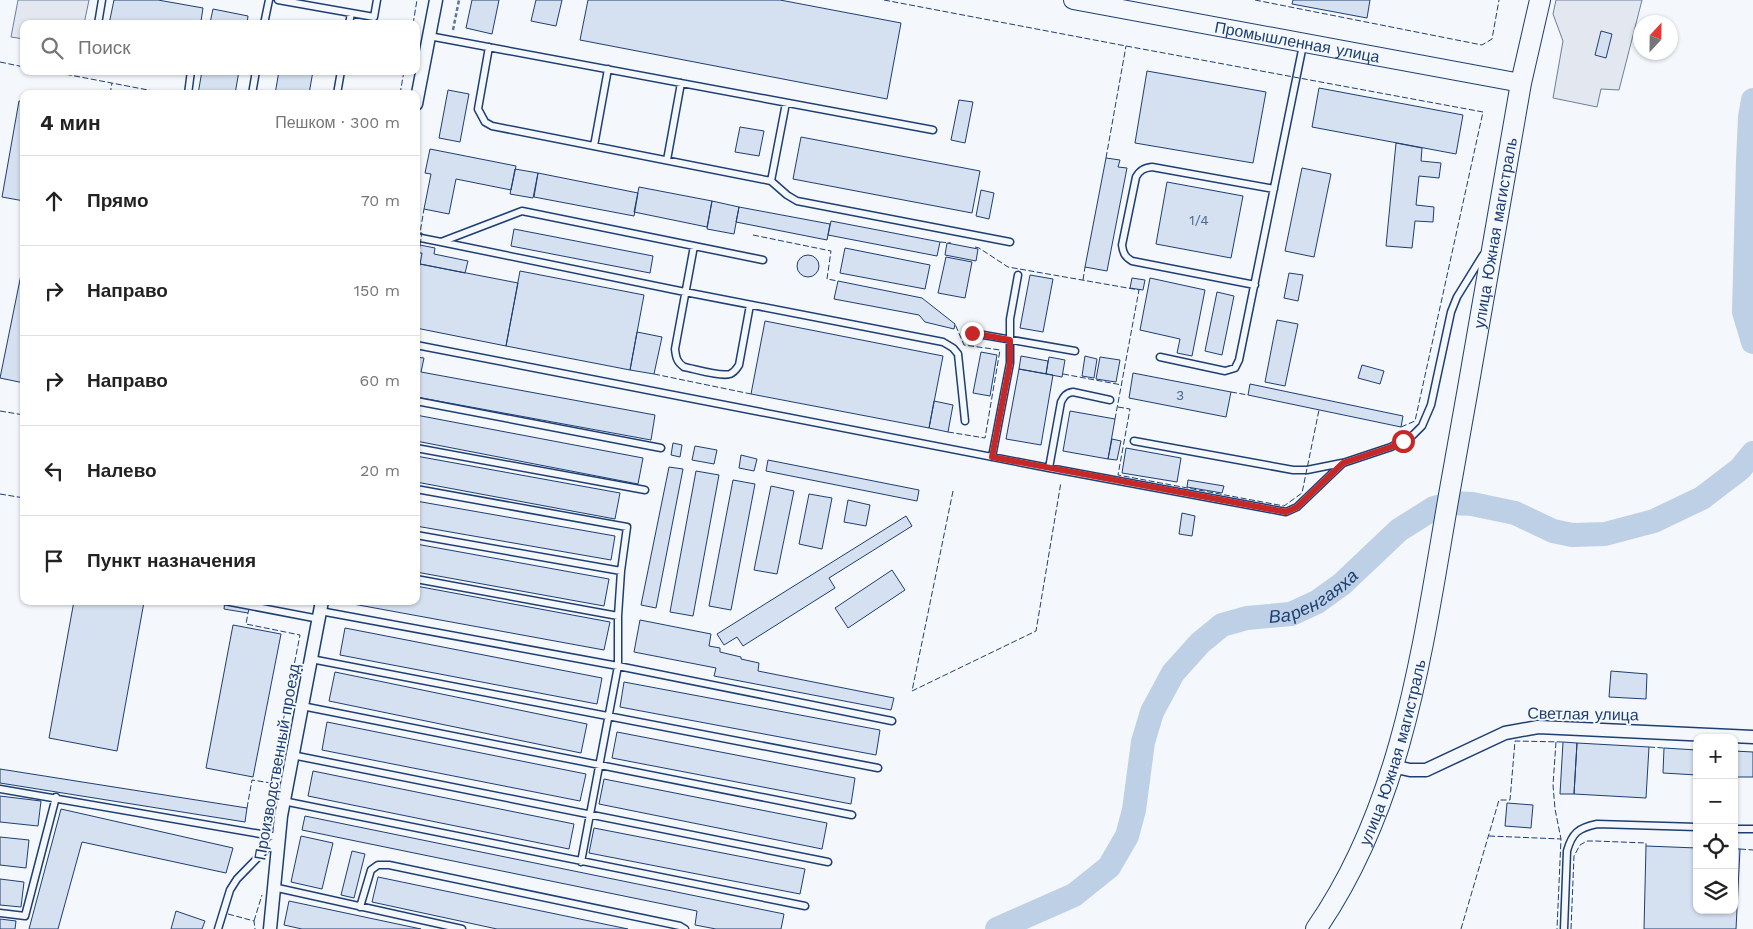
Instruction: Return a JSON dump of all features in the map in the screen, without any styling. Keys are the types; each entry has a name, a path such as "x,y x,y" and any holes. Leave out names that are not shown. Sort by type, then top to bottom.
{"highway":[{"name":"улица Южная магистраль","path":"1316,929 1341,890 1361,849 1384,791 1414,689 1521,84 1540,0"}],"main road":[{"name":"Промышленная улица","path":"1074,0 1521,84"}],"street":[{"path":"419,90 436,0"},
{"name":"Производственный проезд","path":"270,929 283,801 321,611"},
{"name":"Светлая улица","path":"1392,766 1418,771 1426,770 1505,733 1538,727 1753,737"}],"lane":[{"path":"99,20 102,0"},
{"path":"265,20 269,0"},
{"path":"278,0 374,17 377,0"},
{"path":"350,20 351,13"},
{"path":"429,36 933,130"},
{"path":"1160,357 1225,370 1235,368 1240,360 1303,44"},
{"path":"489,47 478,109 480,116 492,126 771,181 797,201 1010,242"},
{"path":"594,146 608,69"},
{"path":"189,90 190,75"},
{"path":"253,90 255,75"},
{"path":"337,90 339,75"},
{"path":"667,160 682,83"},
{"path":"771,181 786,103"},
{"path":"1255,285 1132,261 1126,258 1122,245 1136,177 1139,171 1145,168 1152,167 1274,189"},
{"path":"441,242 522,211 763,260"},
{"path":"420,238 943,342 953,348 958,354 965,421"},
{"path":"1134,441 1301,471 1343,463 1391,447 1413,435 1422,426 1431,405 1451,312 1457,297 1493,239"},
{"path":"694,246 675,349 676,358 684,367 720,374 729,374 736,370 739,365 750,305"},
{"path":"992,457 1010,363 1010,319 1018,275"},
{"path":"972,333 1075,351"},
{"path":"420,346 1286,512 1297,507 1343,463"},
{"path":"1049,468 1061,402 1064,396 1073,392 1110,400"},
{"path":"420,402 661,448"},
{"path":"420,449 645,490"},
{"path":"420,490 627,527 621,571 618,616 618,666 581,862"},
{"path":"420,536 621,571"},
{"path":"420,580 618,616"},
{"path":"263,605 321,611 618,666 892,721"},
{"path":"311,659 878,768"},
{"path":"302,706 852,815"},
{"path":"292,755 828,862"},
{"path":"0,788 278,837"},
{"path":"0,913 25,916 56,797"},
{"path":"283,801 805,906"},
{"path":"1564,929 1567,851 1570,840 1576,831 1597,824 1693,827"},
{"path":"1738,829 1753,829"},
{"path":"218,929 230,890 237,879 278,837"},
{"path":"360,907 371,870 378,865 389,864 680,926 685,929"},
{"path":"273,887 462,929"}],"path":[{"path":"451,40 459,0"}],"shaded area":[{"path":"18,0 89,0 85,20 20,20 20,38 11,37"},
{"path":"1556,0 1642,0 1638,15 1633,15 1633,35 1619,90 1601,89 1597,107 1553,98 1563,41 1553,14"}],"building":[{"path":"114,0 158,0 203,8 201,20 110,20"},
{"path":"472,0 499,0 492,34 466,28"},
{"path":"536,0 562,0 556,26 531,21"},
{"path":"588,0 780,0 901,23 887,99 580,40"},
{"path":"1293,0 1370,0 1367,18 1292,4"},
{"path":"213,9 248,16 248,20 211,20"},
{"path":"1601,31 1612,34 1606,58 1595,55"},
{"path":"1147,71 1266,92 1253,163 1135,143"},
{"path":"201,75 238,75 236,90 199,90"},
{"path":"278,75 312,75 310,90 276,90"},
{"path":"1319,88 1463,115 1456,154 1312,127"},
{"path":"448,90 469,94 460,142 439,138"},
{"path":"959,100 973,102 965,143 951,140"},
{"path":"19,101 20,200 2,197"},
{"path":"740,127 764,131 759,156 735,152"},
{"path":"801,137 980,171 972,213 793,179"},
{"path":"1396,143 1422,148 1421,161 1441,163 1439,178 1419,176 1416,205 1434,207 1433,222 1415,221 1412,248 1386,246"},
{"path":"430,149 516,166 511,190 456,179 449,214 424,209 431,174 425,173"},
{"path":"1106,158 1120,160 1118,167 1127,168 1107,271 1085,267"},
{"path":"1302,168 1331,174 1314,257 1285,251"},
{"path":"515,169 538,173 533,198 510,194"},
{"path":"538,173 638,193 634,216 534,197"},
{"path":"1167,182 1243,196 1231,258 1156,244"},
{"path":"639,187 712,201 707,227 634,212"},
{"path":"981,190 994,193 989,219 976,216"},
{"path":"712,201 739,207 734,234 707,229"},
{"path":"739,207 830,224 827,240 736,222"},
{"path":"831,221 940,242 937,256 828,235"},
{"path":"514,229 653,256 650,273 511,246"},
{"path":"947,243 978,249 976,261 945,255"},
{"path":"420,245 435,248 434,254 468,261 465,273 420,264 422,253 420,253"},
{"path":"845,248 930,265 925,289 840,273"},
{"path":"808,255 816,258 819,266 816,274 808,277 800,274 797,266 800,258"},
{"path":"946,257 972,262 965,298 938,293"},
{"path":"420,264 518,283 506,346 420,329"},
{"path":"520,271 644,295 630,370 506,346"},
{"path":"1289,273 1303,275 1298,301 1284,298"},
{"path":"1030,275 1053,279 1043,332 1020,328"},
{"path":"1132,278 1145,280 1143,290 1130,288"},
{"path":"1150,278 1205,290 1192,356 1177,353 1180,339 1140,330"},
{"path":"20,280 20,382 0,378"},
{"path":"838,281 922,298 955,324 954,329 925,322 919,315 834,299"},
{"path":"1217,292 1234,296 1222,355 1205,351"},
{"path":"1277,320 1298,324 1285,386 1265,382"},
{"path":"765,321 943,356 929,428 751,394"},
{"path":"637,332 662,337 654,374 630,370"},
{"path":"981,352 997,355 990,396 973,393"},
{"path":"1021,356 1048,361 1046,374 1019,369"},
{"path":"1085,356 1097,359 1094,378 1082,376"},
{"path":"1049,357 1065,360 1062,377 1046,374"},
{"path":"1100,357 1120,360 1116,382 1096,379"},
{"path":"420,358 424,358 421,372 655,415 651,440 420,398"},
{"path":"1362,365 1384,371 1380,384 1358,378"},
{"path":"1019,369 1053,375 1041,445 1006,439"},
{"path":"1133,373 1231,392 1226,417 1129,398"},
{"path":"1250,384 1403,416 1401,427 1248,395"},
{"path":"934,401 953,405 948,432 929,428"},
{"path":"1070,411 1115,419 1108,459 1063,451"},
{"path":"420,416 643,458 638,484 420,442"},
{"path":"1112,439 1121,441 1117,460 1108,459"},
{"path":"673,443 682,445 680,457 671,455"},
{"path":"695,446 717,450 714,464 692,460"},
{"path":"1126,448 1181,458 1177,482 1122,473"},
{"path":"741,455 757,459 754,471 739,468"},
{"path":"420,457 620,493 615,519 420,483"},
{"path":"768,460 919,490 917,501 766,471"},
{"path":"669,467 683,469 656,608 641,605"},
{"path":"696,471 719,475 693,616 670,612"},
{"path":"733,480 755,484 731,610 709,606"},
{"path":"1188,480 1224,486 1222,493 1187,487"},
{"path":"771,486 794,491 777,574 754,570"},
{"path":"809,494 832,498 822,549 799,544"},
{"path":"848,500 870,505 866,526 844,522"},
{"path":"420,502 615,536 611,560 420,527"},
{"path":"1182,513 1195,516 1192,536 1179,534"},
{"path":"906,516 912,526 829,578 835,588 743,646 737,637 724,645 717,634"},
{"path":"420,545 609,579 604,606 420,573"},
{"path":"892,570 905,590 848,628 835,608"},
{"path":"420,587 610,622 604,650 358,605 420,605"},
{"path":"73,605 143,605 117,751 49,738"},
{"path":"224,605 250,605 248,613 224,609"},
{"path":"640,620 711,634 709,646 720,648 720,652 759,663 758,671 894,698 891,710 714,676 716,668 634,652"},
{"path":"233,625 281,634 253,777 206,768"},
{"path":"345,628 602,678 597,704 340,655"},
{"path":"1611,671 1647,674 1646,699 1609,697"},
{"path":"335,672 587,724 581,753 329,701"},
{"path":"624,682 880,730 876,755 620,707"},
{"path":"327,722 586,774 580,801 322,750"},
{"path":"617,732 855,778 851,804 612,758"},
{"path":"1563,742 1577,743 1574,794 1560,794"},
{"path":"1577,743 1649,747 1646,798 1574,794"},
{"path":"1664,748 1693,750 1693,775 1663,773"},
{"path":"1738,751 1753,752 1753,777 1738,777"},
{"path":"0,769 247,808 245,822 0,783"},
{"path":"313,771 574,824 569,849 308,796"},
{"path":"604,779 827,823 822,849 599,804"},
{"path":"0,796 41,801 38,826 0,822"},
{"path":"1507,803 1533,805 1531,828 1505,826"},
{"path":"61,809 233,848 226,873 82,842 58,929 29,929"},
{"path":"305,816 784,914 781,929 716,929 695,925 697,911 302,830"},
{"path":"594,828 805,869 800,894 589,853"},
{"path":"301,836 333,843 322,889 291,882"},
{"path":"0,837 29,840 26,868 0,865"},
{"path":"1646,846 1693,848 1693,914 1737,914 1736,929 1644,929"},
{"path":"1738,849 1740,849 1738,889"},
{"path":"352,851 365,854 354,898 341,895"},
{"path":"378,877 628,929 497,929 372,902"},
{"path":"0,879 24,882 21,907 0,905"},
{"path":"289,901 421,929 302,929 284,925"},
{"path":"176,911 205,921 202,929 171,929"},
{"path":"0,919 16,921 15,929 0,929"}],"waterway":[{"name":"Варенгаяха","path":"1753,100 1750,117 1748,161 1744,312 1753,342"},
{"name":"Варенгаяха","path":"997,929 1074,895 1109,867 1127,836 1134,810 1143,742 1152,712 1173,673 1200,643 1222,625 1247,618 1291,614 1317,602 1342,584 1399,530 1434,508 1452,503 1472,504 1515,513 1553,531 1572,535 1605,534 1654,521 1702,498 1740,469 1753,453"}],"fence":[{"path":"414,20 417,0"},
{"path":"884,0 1483,112 1415,421 1401,427"},
{"path":"1255,0 1482,45 1492,39 1499,0"},
{"path":"1106,158 1126,46"},
{"path":"0,62 20,66"},
{"path":"70,75 148,90"},
{"path":"401,90 403,75"},
{"path":"111,90 112,83"},
{"path":"420,245 424,209"},
{"path":"753,235 831,251 827,279 838,281"},
{"path":"940,242 951,243"},
{"path":"975,247 1008,267 1139,290 1115,419"},
{"path":"1083,280 1085,267"},
{"path":"948,432 985,438 1000,350 964,345 955,324"},
{"path":"654,374 751,394"},
{"path":"1063,374 1122,385"},
{"path":"1231,392 1248,395"},
{"path":"1118,407 1130,409 1118,475 1284,506 1302,493 1319,410"},
{"path":"0,411 20,414"},
{"path":"953,491 912,691 1036,631 1061,482"},
{"path":"0,494 20,497"},
{"path":"247,808 252,780 271,783 300,635 246,624 248,613"},
{"path":"1461,929 1499,800 1510,800 1515,741 1563,742"},
{"path":"1556,742 1553,785 1555,809 1561,839 1557,929"},
{"path":"1649,747 1664,748"},
{"path":"1489,836 1561,839"},
{"path":"1571,929 1574,856 1580,845 1587,841 1595,841 1646,843 1646,846"},
{"path":"1740,849 1753,850"},
{"path":"254,921 262,895"},
{"path":"228,914 254,921 255,929"}],"route":[{"path":"972,333 1010,340 1010,363 992,457 1286,512 1297,507 1343,463 1391,447 1403,441"}]}
